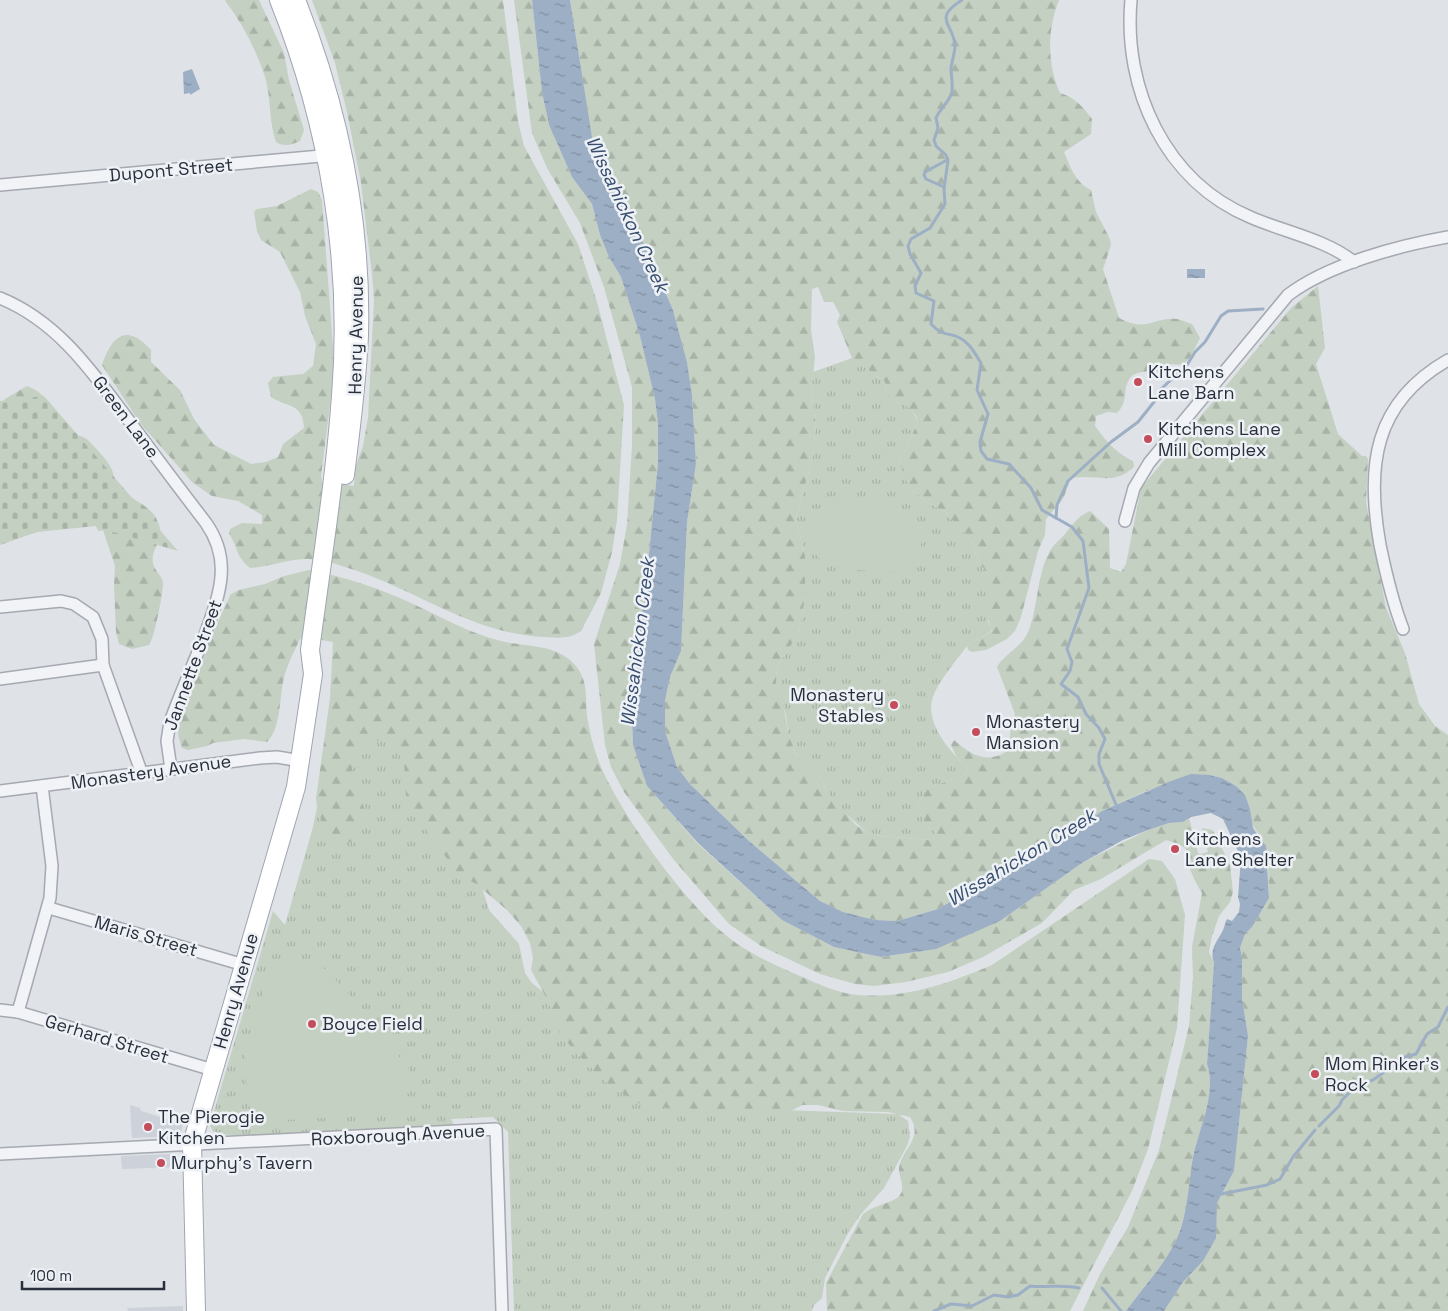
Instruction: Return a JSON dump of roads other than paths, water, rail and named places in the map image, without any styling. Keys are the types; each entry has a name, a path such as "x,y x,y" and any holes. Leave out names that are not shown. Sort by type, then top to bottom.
{"main road":[{"name":"Henry Avenue","path":"196,1311 192,1144 293,796 301,761 340,471 357,366 359,296 354,228 334,155 279,0"},
{"name":"Henry Avenue","path":"296,0 324,82 334,155"}],"street":[{"path":"1131,0 1130,53 1139,91 1155,129 1182,166 1208,191 1241,213 1338,251 1354,262"},
{"name":"Dupont Street","path":"0,185 334,155"},
{"path":"1125,521 1134,488 1149,463 1283,301 1304,285 1354,262 1410,244 1448,237"},
{"name":"Green Lane","path":"0,298 20,307 46,324 81,357 209,527 218,545 221,562"},
{"path":"1403,629 1389,588 1375,515 1373,484 1376,456 1384,431 1399,404 1419,381 1448,360"},
{"name":"Jannette Street","path":"171,769 167,741 170,722 219,595 221,562"},
{"path":"0,608 61,601 81,607 93,617 100,631 103,665 142,774"},
{"path":"0,679 103,665"},
{"name":"Monastery Avenue","path":"0,791 270,757 301,761"},
{"path":"18,1012 49,908 52,866 42,786"},
{"name":"Maris Street","path":"49,908 244,965"},
{"name":"Gerhard Street","path":"0,1010 18,1012 213,1070"},
{"name":"Roxborough Avenue","path":"0,1154 496,1129 502,1311"}],"water":[{"name":"Wissahickon Creek","path":"532,0 570,0 595,156 633,221 662,285 673,310 687,362 692,395 696,464 687,522 681,651 670,677 665,701 665,731 677,767 690,784 749,841 820,901 843,912 875,920 897,921 938,909 987,880 1029,863 1102,811 1171,781 1191,774 1209,775 1222,778 1236,786 1245,795 1250,809 1253,828 1266,846 1269,898 1252,927 1245,934 1240,948 1242,957 1242,998 1248,1036 1234,1171 1217,1203 1216,1238 1203,1261 1183,1282 1164,1311 1126,1311 1164,1261 1181,1228 1193,1157 1209,1099 1210,1075 1207,1064 1214,963 1212,954 1227,919 1232,921 1239,912 1240,904 1238,897 1241,858 1223,819 1211,813 1191,817 1183,822 1169,823 1123,840 1082,863 1000,921 936,949 881,957 834,947 782,920 698,843 647,786 633,745 632,721 636,690 634,647 644,604 658,463 658,424 655,399 640,336 621,277 609,257 600,235 592,204 572,177 549,125 542,92"},
{"path":"192,69 200,89 190,95 190,93 184,94 183,72"},
{"path":"1187,269 1205,269 1205,278 1187,278"}],"waterway":[{"path":"962,0 953,6 946,17 955,45 951,68 952,92 936,118 938,128 934,140 936,146 946,155 948,160 944,189 945,204 930,228 911,239 908,246 910,254 921,273 915,286 916,293 934,301 931,324 943,333 964,340 981,363 977,390 988,414 980,442 981,451 987,459 1009,464 1031,488 1042,510 1072,527 1083,541 1089,588 1067,649 1072,662 1070,671 1061,684 1078,697 1086,714 1099,728 1105,739 1099,754 1099,764 1117,807"},
{"path":"944,187 926,179 924,175 925,172 947,160"},
{"path":"1056,518 1057,505 1068,481 1111,442 1138,422 1158,397 1160,390 1176,375 1182,373 1221,316 1228,311 1263,309"},
{"path":"1319,1126 1355,1087 1373,1080 1405,1057 1416,1054 1427,1034 1438,1027 1448,1007"},
{"path":"1216,1195 1267,1185 1280,1179 1293,1157 1315,1130"},
{"path":"934,1311 951,1304 972,1306 994,1295 1008,1297 1018,1295 1030,1286 1067,1286 1079,1288"},
{"path":"1102,1288 1121,1311"}],"place":[{"name":"Kitchens Lane Barn","path":"1138,382"},
{"name":"Kitchens Lane Mill Complex","path":"1148,439"},
{"name":"Monastery Stables","path":"894,705"},
{"name":"Monastery Mansion","path":"976,732"},
{"name":"Kitchens Lane Shelter","path":"1175,849"},
{"name":"Boyce Field","path":"312,1024"},
{"name":"Mom Rinker's Rock","path":"1315,1074"},
{"name":"The Pierogie Kitchen","path":"148,1127"},
{"name":"Murphy's Tavern","path":"161,1163"}]}
